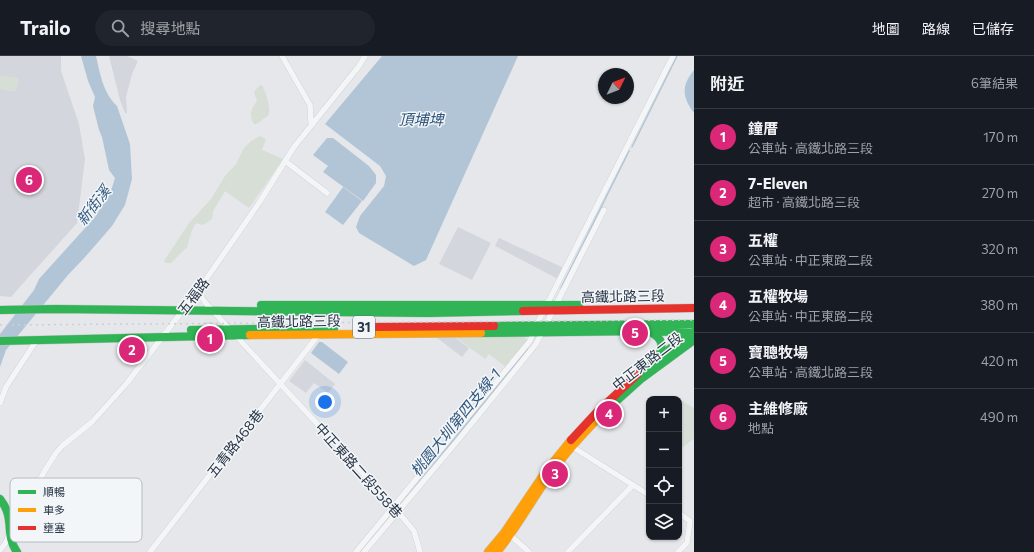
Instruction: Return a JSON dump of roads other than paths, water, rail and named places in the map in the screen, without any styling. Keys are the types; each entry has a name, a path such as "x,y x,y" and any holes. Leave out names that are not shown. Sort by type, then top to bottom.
{"main road":[{"name":"高鐵北路三段","path":"0,310 58,307 211,308 404,313 694,302"},
{"name":"高鐵北路三段","path":"211,308 348,304 625,310 694,308"},
{"name":"高鐵北路三段","path":"0,305 18,308"},
{"path":"606,305 625,310"},
{"path":"404,313 440,306"},
{"name":"高鐵北路三段","path":"0,341 70,335 164,334 446,326 541,326 694,332"},
{"path":"413,334 446,326"},
{"name":"高鐵北路三段","path":"232,332 413,334 541,326 694,332"},
{"path":"648,331 656,335 662,343 662,349 658,358"},
{"name":"中正東路二段","path":"497,552 544,472 629,381 694,332"},
{"name":"中正東路二段","path":"570,445 641,379 687,344 694,332"},
{"name":"高鐵北路三段","path":"0,336 33,339"},
{"path":"0,499 6,506 10,521"},
{"path":"10,530 10,538"},
{"name":"中正東路二段","path":"488,552 509,533"},
{"path":"11,542 17,552"}],"street":[{"path":"282,56 310,105 311,122 314,124"},
{"name":"五福路","path":"41,478 62,446 92,422 127,383 200,288 259,203 294,147 314,124 365,56"},
{"path":"551,308 673,56"},
{"path":"285,161 327,193"},
{"path":"356,552 541,326 604,210"},
{"name":"中正東路二段558巷","path":"200,288 201,297 232,332 394,506 414,531 420,552"},
{"path":"364,552 536,344 541,326"},
{"name":"五青路468巷","path":"150,552 319,334"},
{"path":"0,403 6,387 33,339"},
{"path":"570,445 646,493"},
{"path":"568,552 633,485"},
{"path":"678,552 687,543 690,520 682,516"},
{"path":"509,533 529,552"},
{"path":"0,550 5,544 9,535"}],"water":[{"name":"新街溪","path":"81,56 96,56 105,89 112,101 117,106 130,144 132,179 125,205 112,226 68,275 6,350 0,367 0,334 34,290 39,279 95,217 110,194 115,178 109,170 102,137 93,106 95,97 88,81"},
{"name":"頂埔埤","path":"382,56 518,56 426,260 414,266 359,233 356,227 360,216 384,186 386,176 380,166 325,124"},
{"path":"694,70 694,113 685,97 685,86"},
{"path":"327,138 333,138 369,166 376,175 376,183 363,201 323,172 328,166 313,155"},
{"path":"343,187 362,201 343,225 325,212"},
{"path":"319,342 322,342 348,362 339,374 311,353"}],"waterway":[{"name":"桃園大圳第四支線-1","path":"632,147 677,56"},
{"name":"桃園大圳第四支線-1","path":"561,288 629,151"},
{"name":"桃園大圳第四支線-1","path":"398,508 528,349"},
{"name":"桃園大圳第四支線-1","path":"388,520 394,512"}],"railway":[{"path":"0,325 694,320"}],"place":[{"name":"主維修廠","path":"29,180"},
{"name":"寶聰牧場","path":"635,333"},
{"name":"鐘厝","path":"210,339"},
{"name":"7-Eleven","path":"132,350"},
{"name":"五權牧場","path":"609,414"},
{"name":"五權","path":"555,474"}]}
